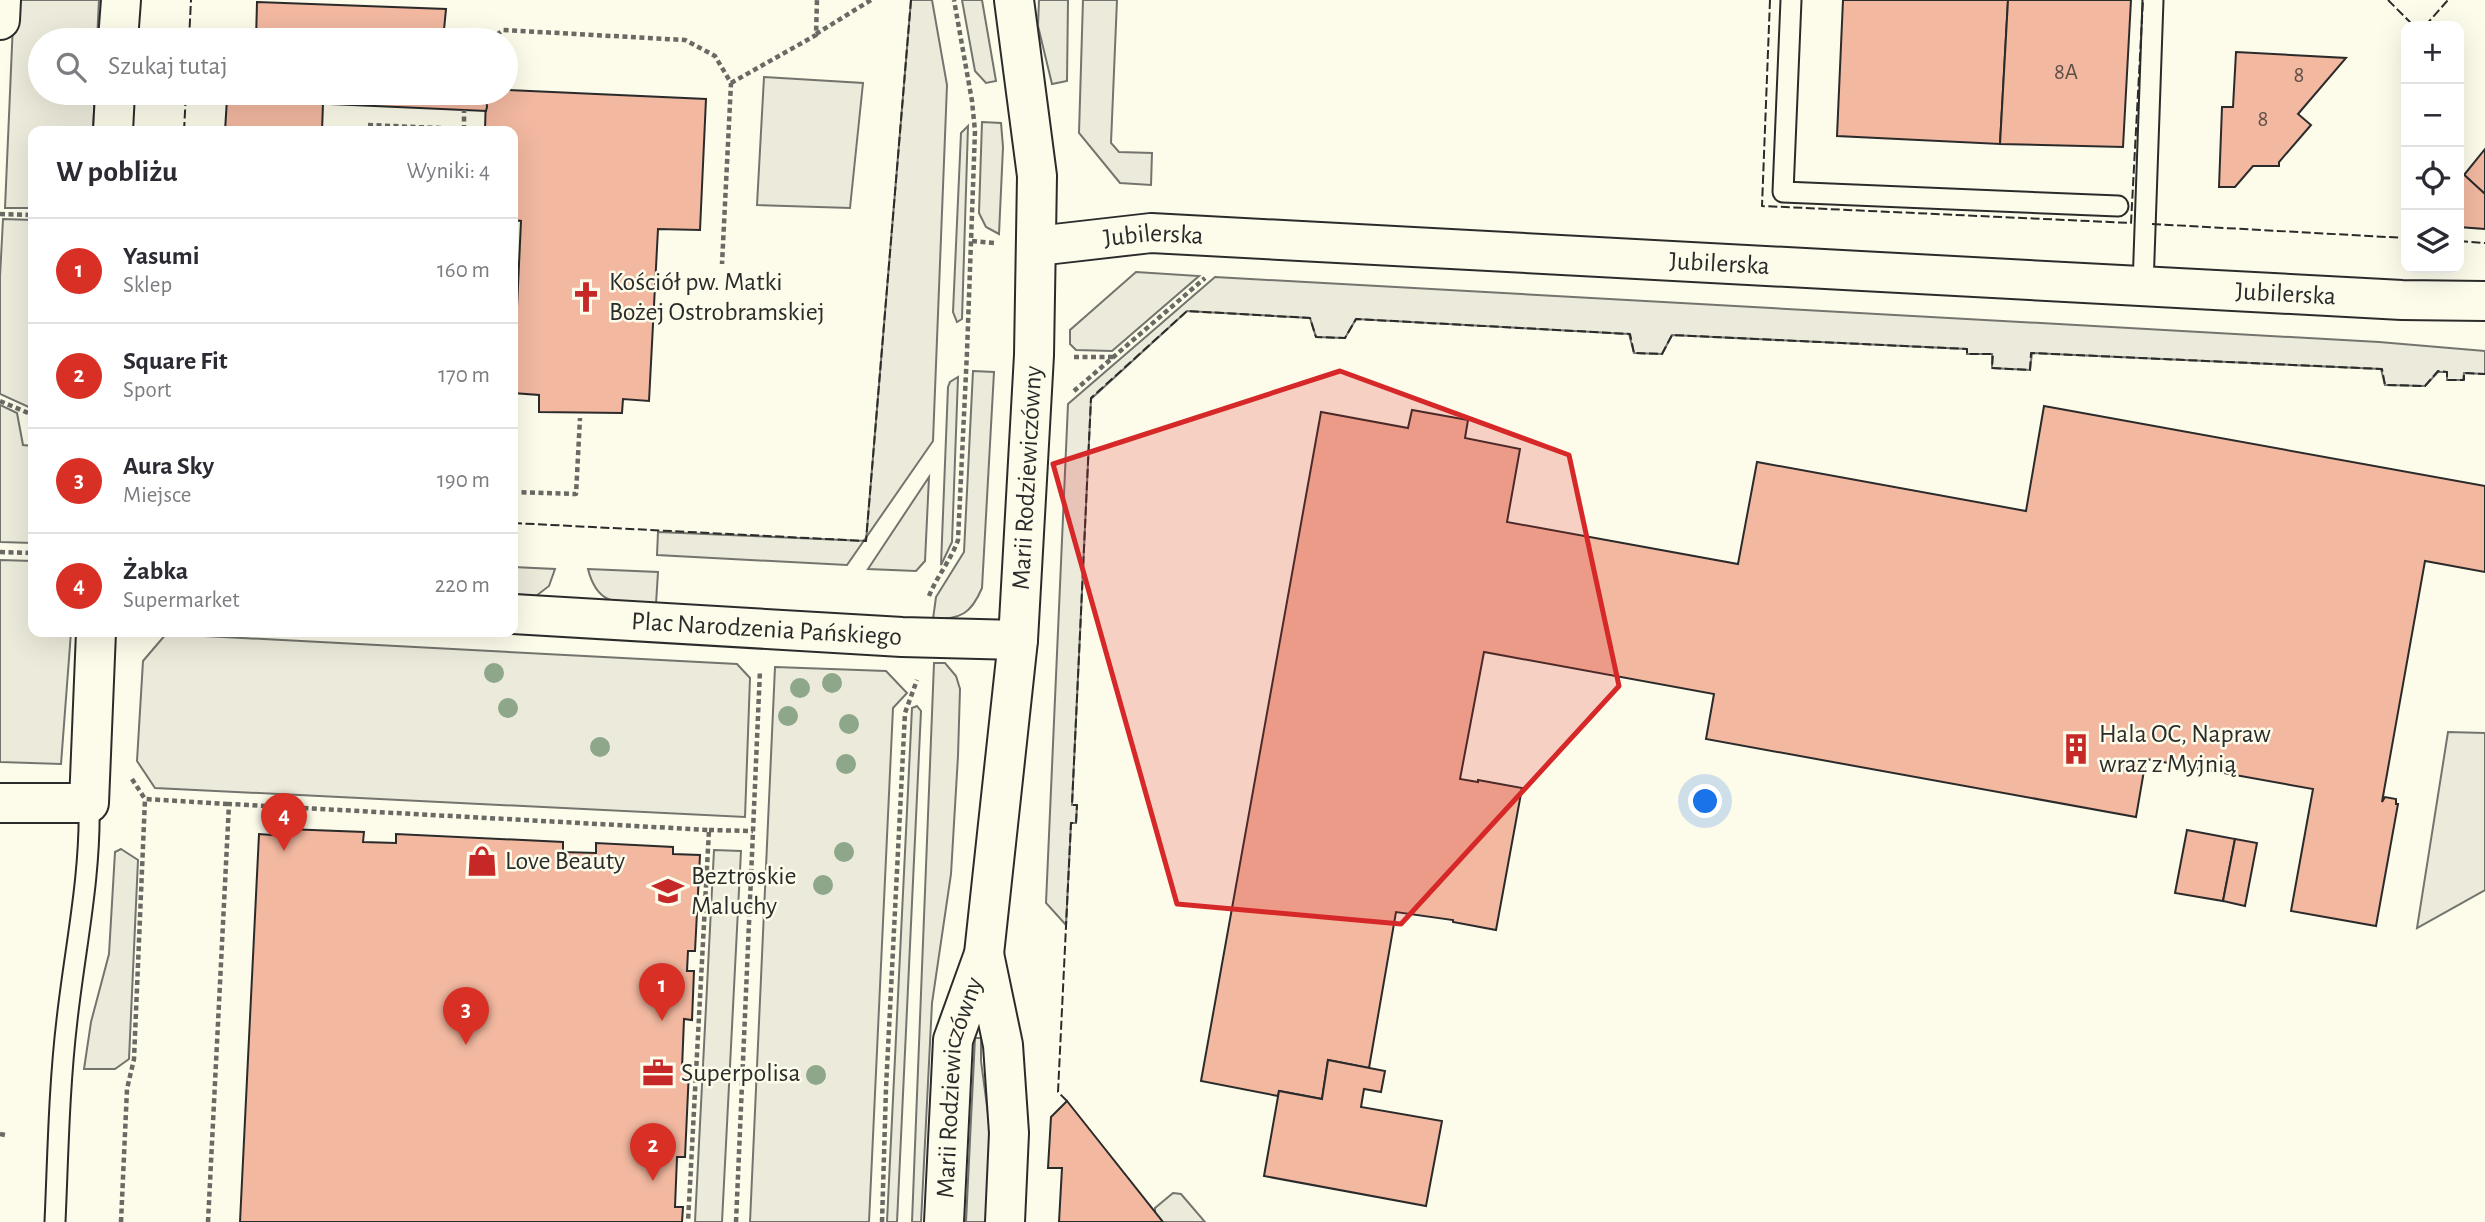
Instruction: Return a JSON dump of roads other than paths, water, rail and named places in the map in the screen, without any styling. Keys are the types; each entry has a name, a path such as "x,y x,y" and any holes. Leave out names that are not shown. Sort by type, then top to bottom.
{"street":[{"path":"0,20 1,0"},
{"path":"119,28 121,0"},
{"name":"Marii Rodziewiczówny","path":"944,1222 953,1040 984,954 1018,640 1037,246 1037,176 1014,0"},
{"path":"113,126 114,105"},
{"name":"Jubilerska","path":"1037,246 1151,233 2402,300 2485,301"},
{"name":"Jubilerska","path":"2402,300 2485,316"},
{"name":"Plac Narodzenia Pańskiego","path":"518,614 902,637 1018,640"},
{"path":"0,803 89,803 96,637"},
{"name":"Marii Rodziewiczówny","path":"984,954 1003,1045 1009,1133 1005,1222"}],"lane":[{"path":"1791,0 1783,192 2118,206"},
{"path":"2143,286 2153,0"},
{"path":"55,1222 66,1021 82,920 90,826 89,803"}],"place":[{"name":"Kościół pw. Matki Bożej Ostrobramskiej","path":"586,297"},
{"name":"Hala OC, Napraw wraz z Myjnią","path":"2076,749"},
{"name":"Żabka","path":"284,851"},
{"name":"Love Beauty","path":"482,861"},
{"name":"Beztroskie Maluchy","path":"668,891"},
{"name":"Yasumi","path":"662,1021"},
{"name":"Aura Sky","path":"466,1045"},
{"name":"Superpolisa","path":"658,1073"},
{"name":"Square Fit","path":"653,1181"}]}
